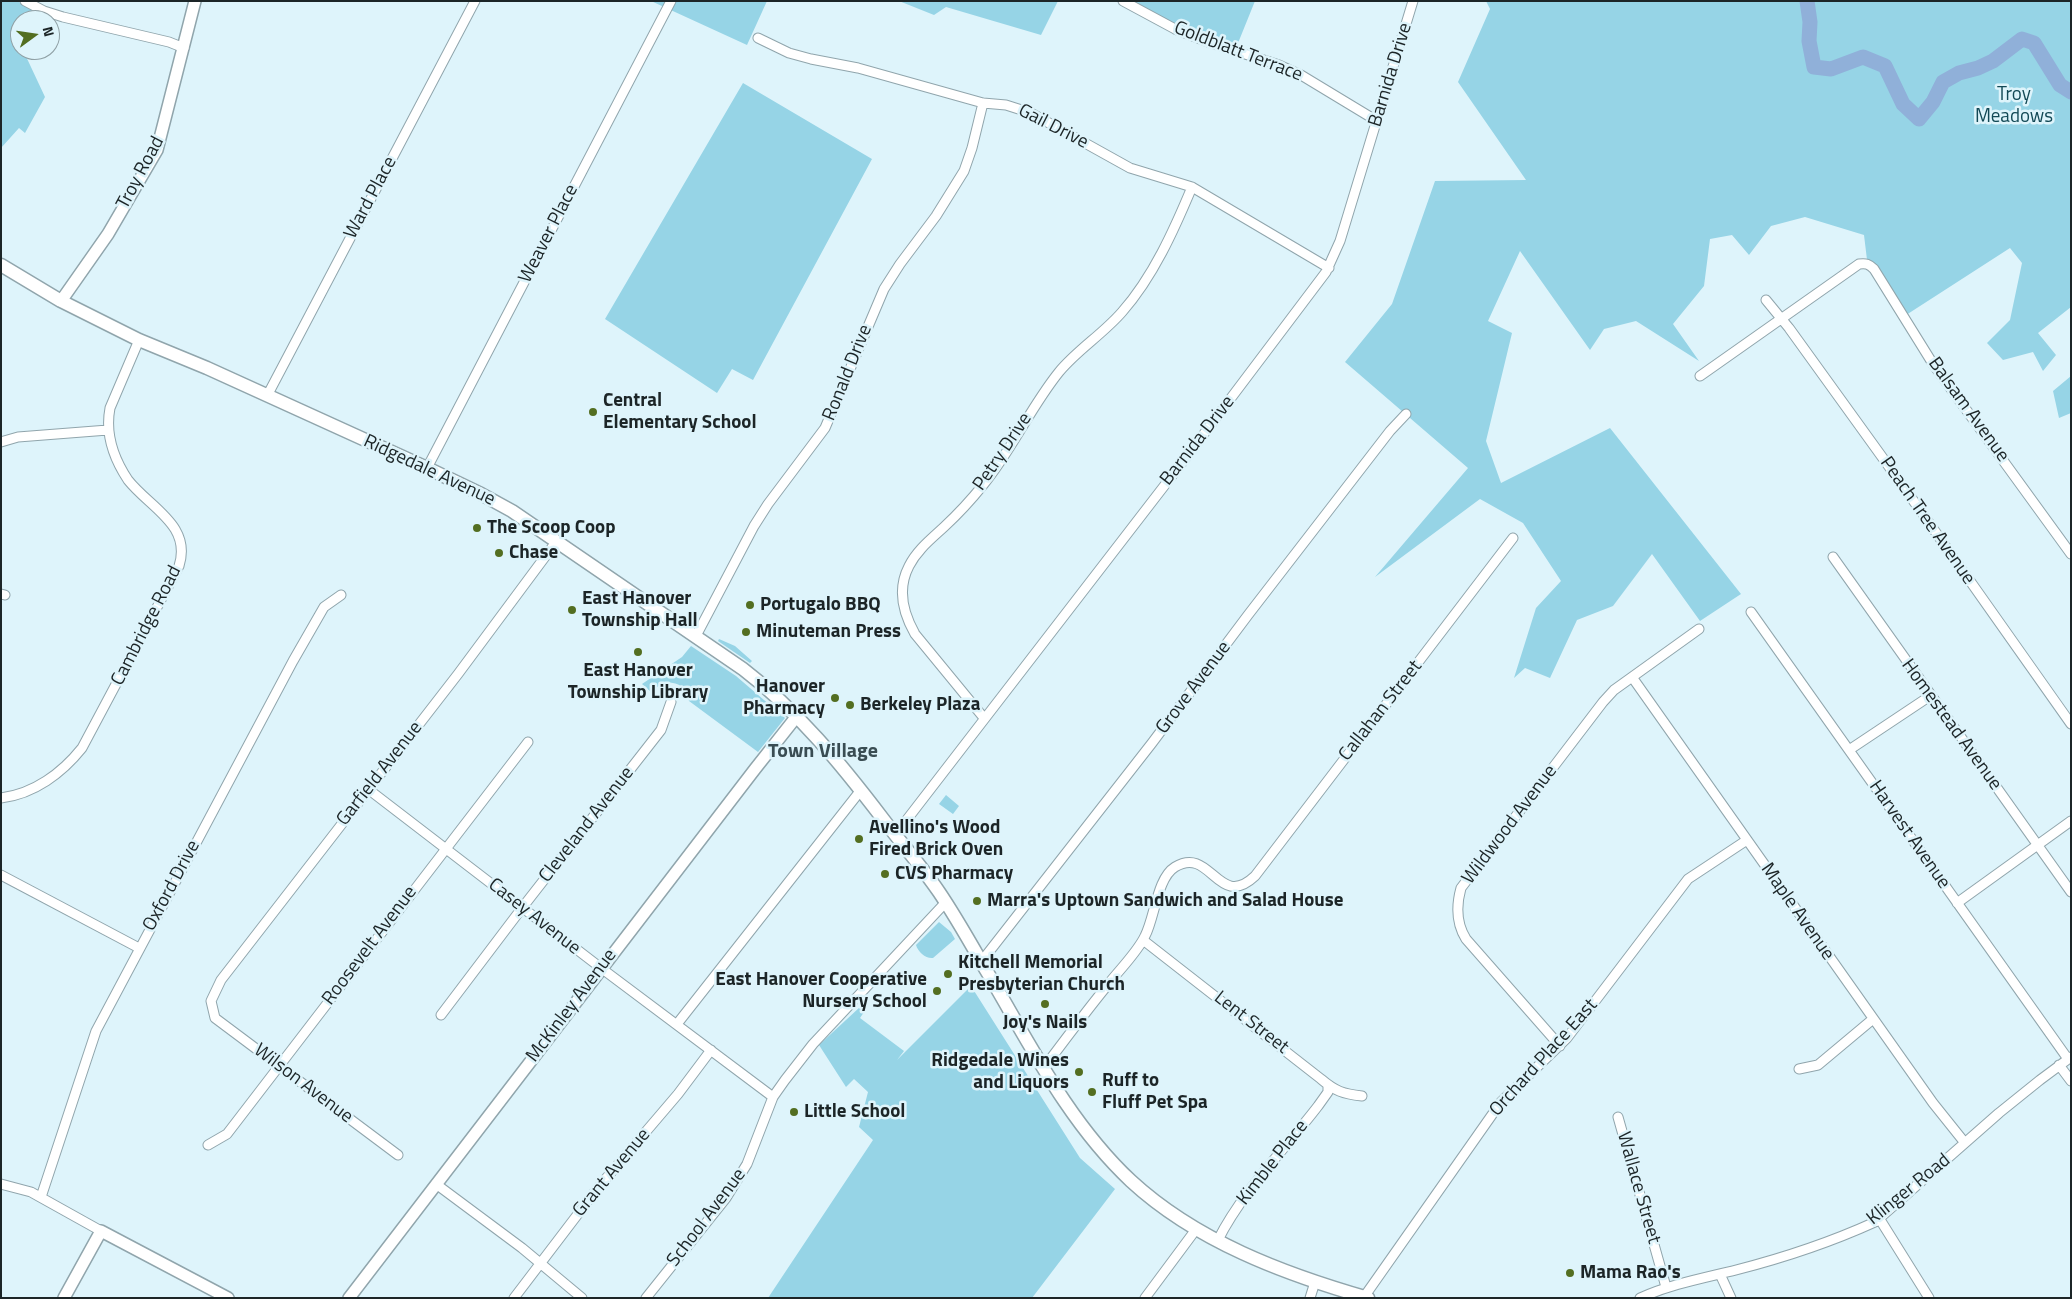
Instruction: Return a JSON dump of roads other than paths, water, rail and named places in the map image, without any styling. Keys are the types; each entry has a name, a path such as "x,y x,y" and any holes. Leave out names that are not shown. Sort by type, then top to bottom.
{"main road":[{"name":"Ridgedale Avenue","path":"1,264 61,301 139,340 427,468 512,511 760,681 797,716 861,790 946,902 1043,1069 1083,1129 1106,1156 1133,1183 1197,1228 1218,1240 1250,1257 1315,1282 1366,1297"}],"street":[{"path":"25,1 44,11 57,15 169,42 184,48"},
{"name":"Troy Road","path":"61,301 108,234 157,150 195,1"},
{"name":"Ward Place","path":"267,396 475,1"},
{"name":"Weaver Place","path":"427,468 672,1"},
{"name":"Goldblatt Terrace","path":"1123,1 1176,29 1211,43 1279,65 1301,75 1377,121"},
{"name":"Barnida Drive","path":"895,835 1188,456 1329,268 1340,242 1413,1"},
{"name":"Gail Drive","path":"758,38 790,53 804,57 883,75 984,102 1006,105 1031,113 1130,168 1192,187 1329,268"},
{"name":"Ronald Drive","path":"696,636 754,526 768,504 826,428 884,289 936,216 964,171 984,102"},
{"name":"Petry Drive","path":"984,718 915,634 909,624 905,613 903,596 904,578 908,567 922,548 984,484 1032,409 1061,370 1122,312 1140,288 1157,260 1192,187"},
{"name":"Balsam Avenue","path":"1782,320 1859,264 1865,263 1874,269 1933,364 2071,554"},
{"name":"Peach Tree Avenue","path":"1766,300 1903,486 2071,724"},
{"path":"1700,376 1782,320"},
{"name":"Cambridge Road","path":"1,798 25,792 55,774 73,759 82,748 174,578 183,554 182,542 175,527 131,485 121,470 108,430 110,408 139,340"},
{"name":"Grove Avenue","path":"981,962 1152,743 1390,431 1406,414"},
{"path":"1,442 18,437 108,430"},
{"name":"Callahan Street","path":"1143,940 1165,878 1177,866 1188,862 1199,864 1229,886 1237,887 1247,883 1255,876 1513,538"},
{"name":"Garfield Avenue","path":"212,1009 212,995 221,980 458,674 556,542"},
{"name":"Homestead Avenue","path":"1832,557 2071,892"},
{"name":"Oxford Drive","path":"41,1197 96,1031 319,615 324,607 341,594"},
{"name":"Harvest Avenue","path":"1751,612 2069,1058"},
{"name":"Wildwood Avenue","path":"1560,1046 1466,939 1458,923 1458,900 1461,888 1603,702 1614,690 1699,628"},
{"name":"Maple Avenue","path":"1632,677 1933,1103 1965,1143"},
{"path":"1850,750 1930,696"},
{"name":"Cleveland Avenue","path":"441,1015 661,730 671,702"},
{"name":"McKinley Avenue","path":"349,1298 601,968 797,716"},
{"name":"Roosevelt Avenue","path":"208,1145 227,1134 528,742"},
{"name":"Casey Avenue","path":"368,789 773,1097"},
{"path":"677,1024 861,790"},
{"path":"1957,903 2071,820"},
{"name":"Orchard Place East","path":"1366,1297 1502,1102 1560,1046 1688,879 1746,840"},
{"path":"2,877 140,948"},
{"name":"School Avenue","path":"646,1298 726,1198 748,1164 773,1097 813,1044 946,902"},
{"path":"1043,1069 1143,940"},
{"name":"Lent Street","path":"1143,940 1321,1079 1328,1087 1346,1094 1362,1096"},
{"name":"Wilson Avenue","path":"212,1009 216,1018 398,1155"},
{"path":"1799,1069 1818,1065 1873,1019"},
{"name":"Grant Avenue","path":"514,1298 597,1189 678,1094 711,1050"},
{"name":"Klinger Road","path":"1640,1298 1666,1288 1720,1274 1850,1233 1879,1218 1965,1143 2069,1058"},
{"path":"2060,1065 2071,1081"},
{"name":"Kimble Place","path":"1218,1240 1248,1193 1318,1106 1328,1092 1328,1087"},
{"name":"Wallace Street","path":"1618,1117 1666,1288"},
{"path":"1,1184 31,1192 41,1197 228,1298"},
{"path":"436,1184 540,1262 582,1298"},
{"path":"1879,1218 1929,1298"},
{"path":"1145,1298 1197,1228"},
{"path":"64,1298 101,1230"},
{"path":"1720,1274 1730,1298"},
{"path":"1310,1298 1315,1282"}],"waterway":[{"path":"1807,1 1810,22 1809,41 1814,67 1831,69 1863,57 1885,66 1903,104 1919,119 1933,102 1943,82 1959,73 1978,68 1993,61 2022,39 2034,43 2060,85 2071,92"}],"place":[{"name":"Central Elementary School","path":"593,412"},
{"name":"The Scoop Coop","path":"477,528"},
{"name":"Chase","path":"499,553"},
{"name":"Portugalo BBQ","path":"750,605"},
{"name":"East Hanover Township Hall","path":"572,610"},
{"name":"Minuteman Press","path":"746,632"},
{"name":"East Hanover Township Library","path":"638,652"},
{"name":"Hanover Pharmacy","path":"835,698"},
{"name":"Berkeley Plaza","path":"850,705"},
{"name":"Avellino's Wood Fired Brick Oven","path":"859,839"},
{"name":"CVS Pharmacy","path":"885,874"},
{"name":"Marra's Uptown Sandwich and Salad House","path":"977,901"},
{"name":"Kitchell Memorial Presbyterian Church","path":"948,974"},
{"name":"East Hanover Cooperative Nursery School","path":"937,991"},
{"name":"Joy's Nails","path":"1045,1004"},
{"name":"Ridgedale Wines and Liquors","path":"1079,1072"},
{"name":"Ruff to Fluff Pet Spa","path":"1092,1092"},
{"name":"Little School","path":"794,1112"},
{"name":"Mama Rao's","path":"1570,1273"}],"district":[{"name":"Town Village","path":"823,752"}],"park label":[{"name":"Troy Meadows","path":"2014,106"}]}
